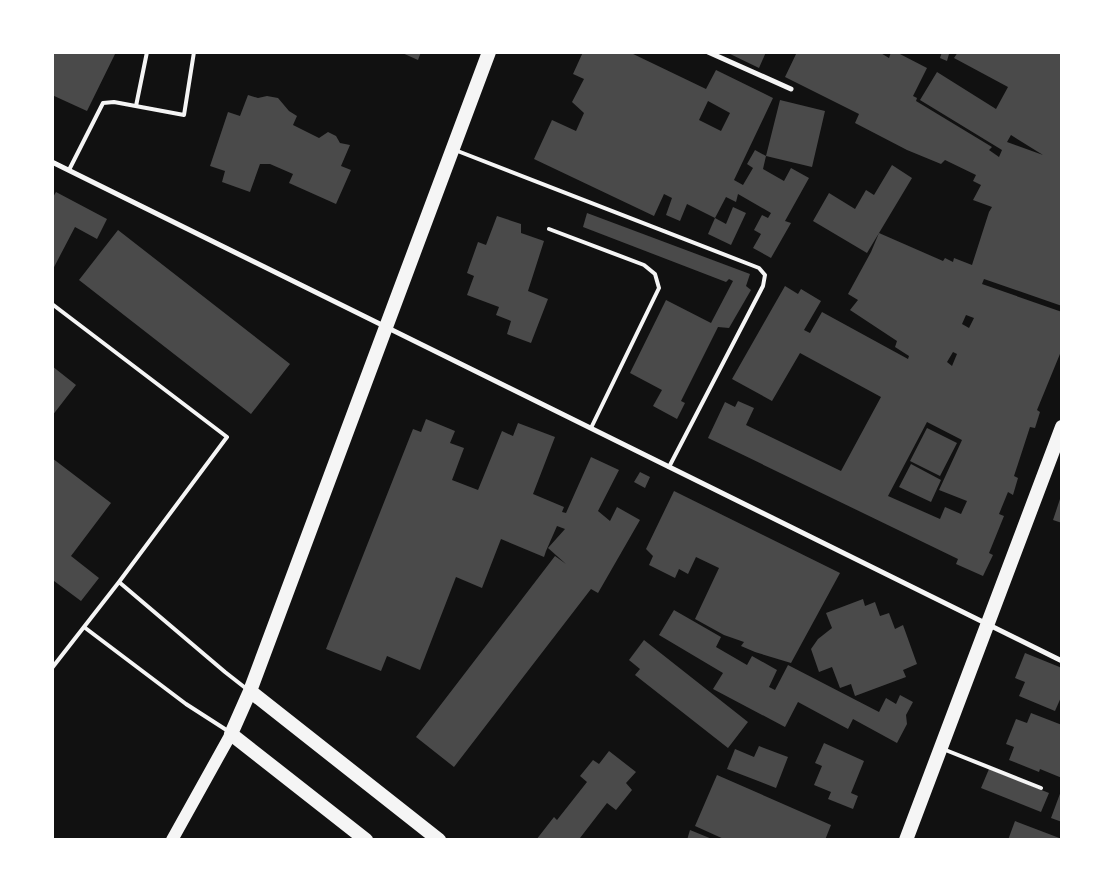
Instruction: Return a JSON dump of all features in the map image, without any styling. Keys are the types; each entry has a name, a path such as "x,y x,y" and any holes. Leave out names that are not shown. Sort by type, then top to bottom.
{"highway":[{"path":"366,840 231,734 250,691 490,52"},
{"path":"906,840 1062,427"},
{"path":"250,691 439,840"}],"main road":[{"path":"172,840 231,734"}],"street":[{"path":"708,52 791,88"},
{"path":"52,162 1062,662"}],"lane":[{"path":"136,106 147,52"},
{"path":"69,170 103,103 114,102 184,115 194,52"},
{"path":"453,149 759,268 765,275 763,286 669,467"},
{"path":"549,229 644,265 655,274 659,288 591,428"},
{"path":"52,304 227,437 52,668"},
{"path":"119,582 250,691"},
{"path":"84,627 186,704 231,734"},
{"path":"941,748 1041,788"}],"building":[{"path":"52,52 116,52 87,111 52,95"},
{"path":"400,52 421,52 418,60"},
{"path":"583,52 629,52 706,89 716,70 773,98 734,180 743,185 753,168 747,164 755,150 766,156 763,169 784,181 791,168 809,178 785,221 791,223 771,258 753,248 761,234 754,230 762,215 768,218 771,213 738,194 736,202 726,197 715,218 687,204 680,221 666,215 672,198 664,194 654,216 534,159 552,120 576,131 584,113 572,102 584,79 573,74","holes":["708,101 730,113 721,131 699,120"]},
{"path":"726,52 766,52 759,68"},
{"path":"797,52 879,52 889,58 891,52 896,52 927,68 913,96 917,98 916,101 992,147 989,150 999,157 1002,150 920,100 937,72 996,109 1008,87 954,58 958,52 1062,52 1062,306 984,279 982,284 1062,312 1062,349 1037,410 1040,412 1035,428 1030,427 1014,476 1018,478 1013,495 1008,492 999,514 1004,516 989,553 993,555 983,576 956,564 958,559 708,438 725,402 735,407 738,401 754,408 746,425 841,471 881,397 800,353 772,401 732,379 785,286 798,294 801,289 821,301 804,330 810,333 822,312 908,359 909,356 895,347 897,341 850,310 858,300 848,294 879,233 943,261 945,258 953,262 954,258 972,265 992,207 973,200 981,185 973,181 976,175 945,160 941,164 907,150 855,123 859,114 785,77","holes":["1011,135 1043,155 1007,142","966,315 974,318 969,328 962,324","953,352 957,354 952,366 947,362","927,422 962,440 939,490 967,501 961,514 945,507 940,519 888,496"]},
{"path":"942,52 949,54 947,61 940,58"},
{"path":"248,95 258,98 267,96 278,98 289,111 297,116 293,125 319,138 328,132 336,136 340,143 350,145 341,166 351,170 336,204 289,183 293,174 270,164 260,164 250,192 222,182 225,171 210,166 228,112 240,116"},
{"path":"780,100 825,111 812,167 766,156"},
{"path":"892,165 912,178 867,253 813,221 829,193 855,209 866,190 874,195"},
{"path":"56,192 107,219 97,239 75,227 52,271 52,199"},
{"path":"733,207 746,213 731,245 708,234 715,218 726,224"},
{"path":"587,213 750,274 746,286 751,290 729,328 718,327 681,401 685,403 677,419 653,406 662,390 630,373 666,300 711,323 733,281 729,279 726,282 583,227"},
{"path":"497,216 521,224 521,233 544,241 528,291 548,299 531,343 507,334 511,321 496,315 499,307 467,295 474,276 467,273 478,242 486,245"},
{"path":"118,230 290,364 251,414 79,280"},
{"path":"52,366 76,385 52,416"},
{"path":"426,419 455,431 450,443 464,448 452,480 478,490 502,431 513,436 518,423 555,437 533,494 564,507 562,512 566,513 591,457 619,470 598,511 610,521 617,507 640,520 598,593 591,589 454,767 416,737 555,556 566,564 548,548 565,529 557,526 544,557 501,539 482,588 456,577 420,670 387,656 381,671 326,649 413,429 421,432"},
{"path":"927,428 957,443 940,476 910,461"},
{"path":"52,458 111,503 71,556 99,578 81,601 54,581 52,583"},
{"path":"911,464 941,480 931,502 899,487"},
{"path":"640,472 650,477 645,488 634,482"},
{"path":"674,491 840,573 791,663 741,646 744,642 724,635 695,619 719,568 696,557 688,574 679,569 675,578 649,565 653,556 646,549"},
{"path":"1062,496 1062,523 1053,520"},
{"path":"863,599 865,606 875,602 880,616 889,613 895,629 903,625 917,664 903,670 906,677 855,696 851,684 840,688 832,667 819,672 811,649 818,639 832,628 826,613"},
{"path":"674,610 721,637 716,647 747,665 752,656 777,670 769,687 775,690 788,665 879,712 886,698 896,704 900,695 913,702 906,715 907,724 897,743 853,719 848,729 798,702 785,727 713,689 723,673 659,635"},
{"path":"644,640 748,722 728,748 635,675 640,669 629,660"},
{"path":"1025,653 1062,668 1062,695 1055,711 1019,696 1025,682 1015,678"},
{"path":"1031,713 1062,725 1062,778 1040,769 1039,772 1009,760 1014,747 1006,744 1016,719 1027,723"},
{"path":"824,743 864,761 851,793 858,796 853,809 828,799 831,792 814,785 822,766 815,763"},
{"path":"759,746 788,757 776,788 727,769 735,749 754,757"},
{"path":"609,751 636,772 626,783 632,790 616,810 607,803 580,838 582,840 536,840 554,817 557,820 587,782 580,776 593,760 599,764"},
{"path":"989,769 1049,793 1041,812 981,788"},
{"path":"717,775 831,825 825,840 726,840 695,826"},
{"path":"1062,791 1062,822 1051,818"},
{"path":"1015,821 1062,839 1062,840 1008,840"},
{"path":"690,830 712,839 712,840 687,840"}]}
